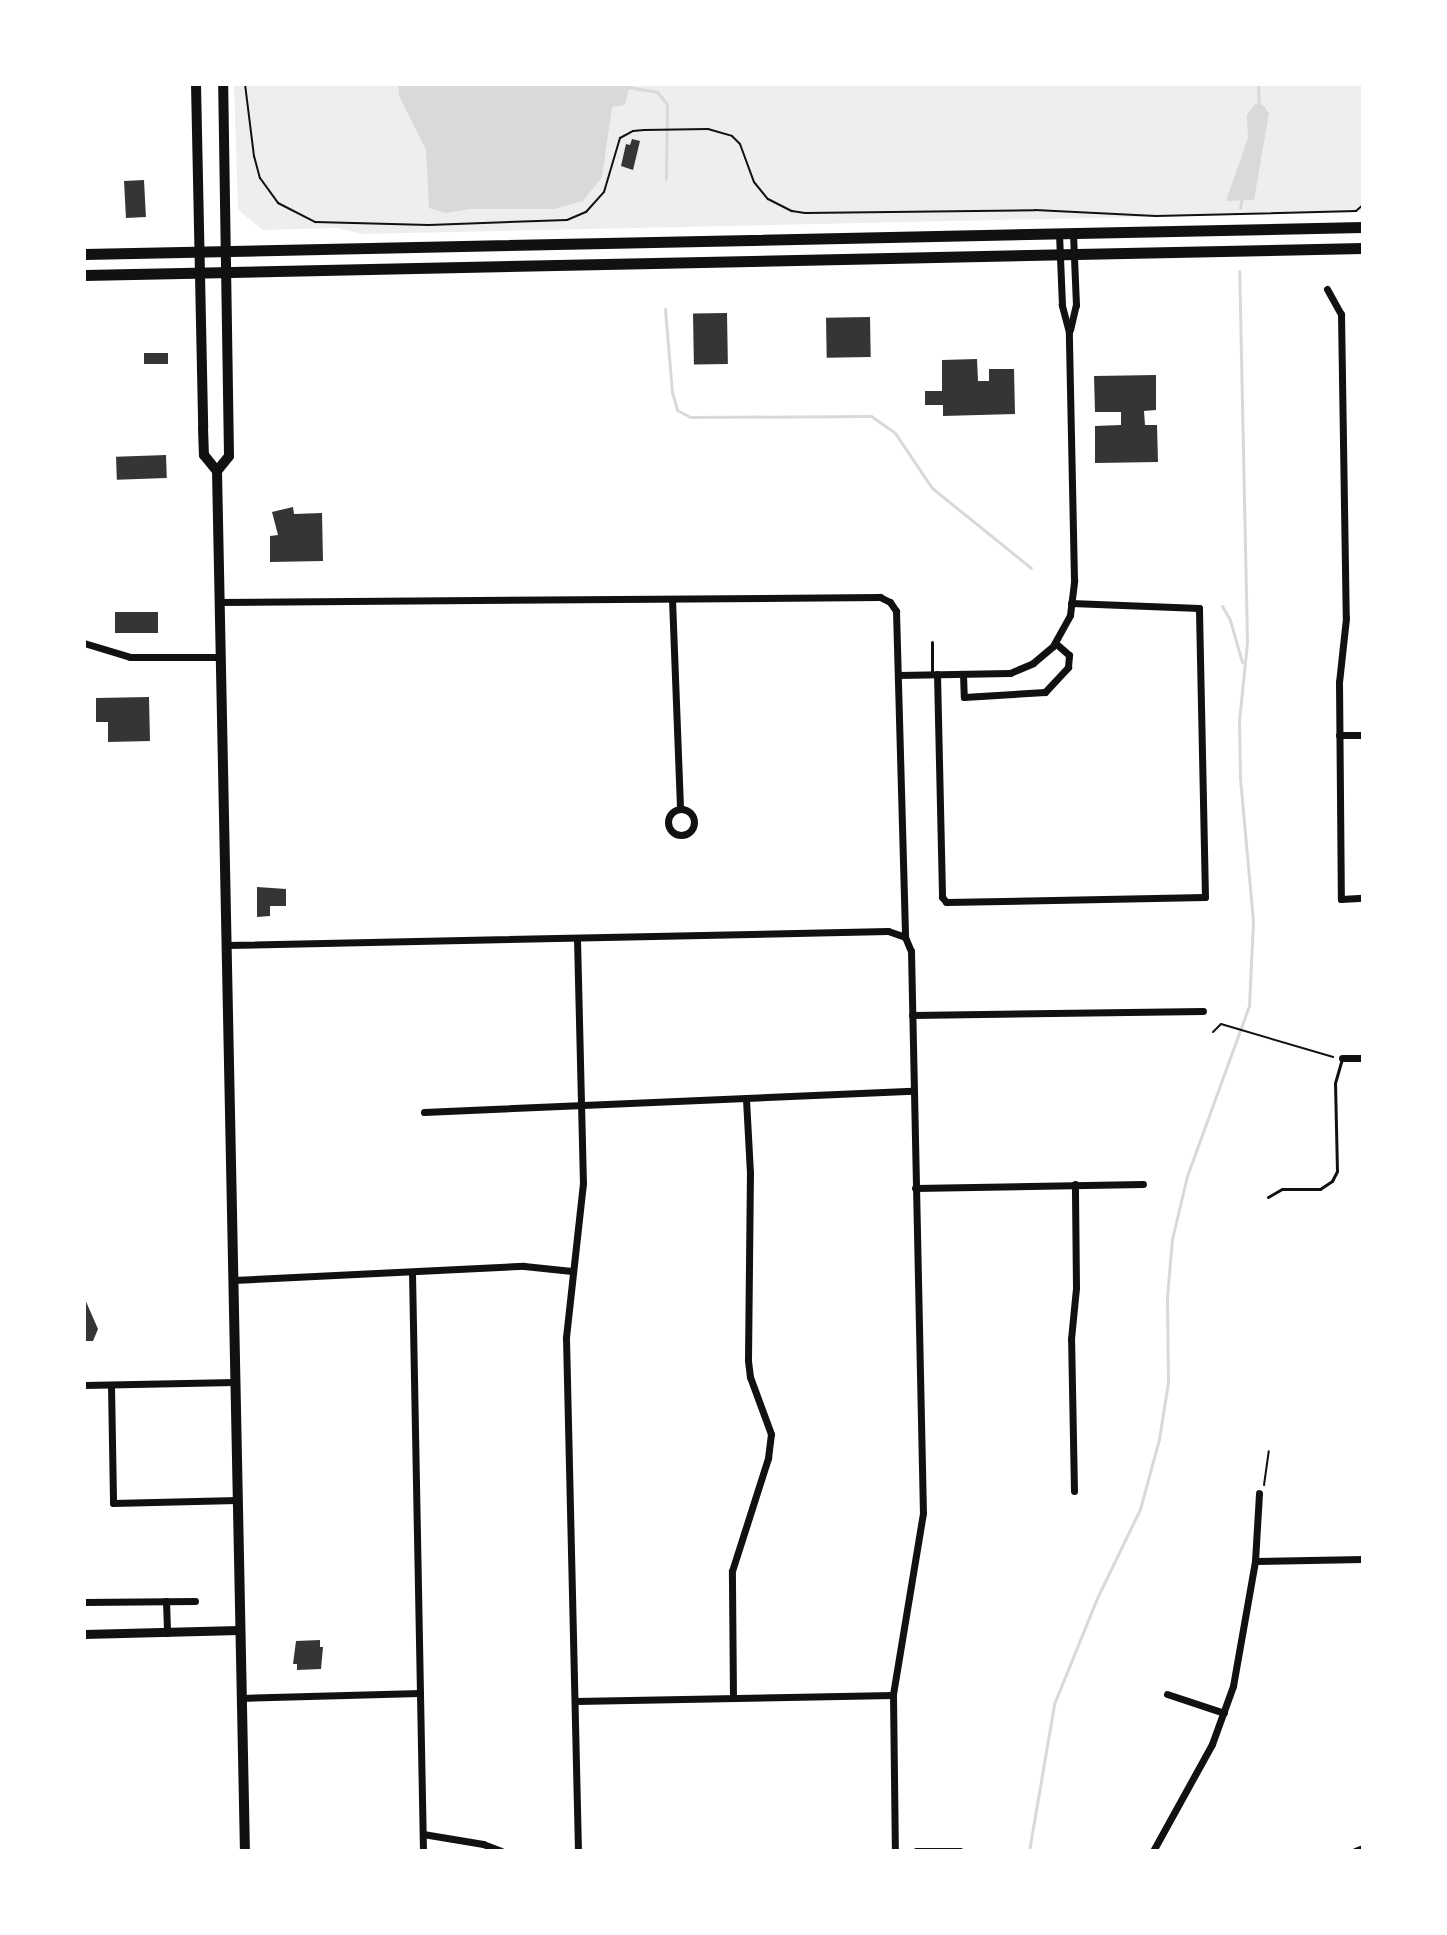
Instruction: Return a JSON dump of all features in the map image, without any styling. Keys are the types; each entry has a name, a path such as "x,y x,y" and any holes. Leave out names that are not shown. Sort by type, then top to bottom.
{"main road":[{"path":"196,84 204,455 217,471 245,1851"},
{"path":"217,471 229,456 223,84"},
{"path":"84,254 1363,227"},
{"path":"84,275 1363,248"}],"street":[{"path":"898,675 1010,673 1033,663 1055,643 1070,615 1074,580 1069,332 1062,305 1059,233"},
{"path":"1069,332 1076,305 1073,233"},
{"path":"1327,289 1341,314 1346,618 1339,682 1341,899 1363,898"},
{"path":"219,602 880,597 890,602 896,611 905,937 911,951 923,1513 893,1695 895,1851"},
{"path":"672,599 680,809"},
{"path":"935,674 942,897 946,902 1205,897 1199,608 1071,603"},
{"path":"84,643 130,657 220,657"},
{"path":"963,674 964,697 1045,692 1068,667 1069,655 1055,643"},
{"path":"1339,735 1363,735"},
{"path":"226,945 888,931 905,937"},
{"path":"577,939 583,1183 572,1271 566,1366 578,1851"},
{"path":"912,1015 1203,1011"},
{"path":"1342,1058 1363,1058"},
{"path":"424,1112 913,1091"},
{"path":"733,1698 732,1571 768,1458 771,1434 750,1377 748,1360 750,1186 746,1098"},
{"path":"1074,1491 1071,1339 1076,1288 1075,1184"},
{"path":"915,1188 1143,1184"},
{"path":"233,1280 524,1266 572,1271"},
{"path":"412,1273 423,1851"},
{"path":"84,1385 235,1382"},
{"path":"111,1385 113,1503 237,1500"},
{"path":"1153,1851 1212,1744 1240,1661 1255,1561 1259,1493"},
{"path":"1255,1561 1363,1559"},
{"path":"166,1601 167,1633"},
{"path":"84,1602 195,1601"},
{"path":"84,1634 239,1630"},
{"path":"240,1698 420,1693"},
{"path":"1167,1694 1224,1713"},
{"path":"576,1701 893,1695"},
{"path":"423,1834 483,1844 501,1851"},
{"path":"916,1851 960,1851"}],"lane":[{"path":"932,642 935,674"},
{"path":"1268,1197 1282,1189 1320,1189 1332,1181 1337,1171 1335,1077 1342,1058"}],"path":[{"path":"245,84 254,156 260,178 278,203 315,222 429,225 567,220 586,212 604,192 620,138 633,131 644,130 708,129 732,136 740,144 754,182 768,199 792,211 805,213 1035,210 1156,216 1356,211 1363,205"},
{"path":"1213,1032 1221,1024 1342,1058"},
{"path":"1259,1493 1265,1484 1269,1451"}],"shaded area":[{"path":"234,84 1363,84 1363,212 362,234 337,228 263,230 238,210"},
{"path":"398,84 630,84 625,105 612,107 602,177 583,201 555,209 471,209 446,213 429,208 426,150 399,96"},
{"path":"1255,104 1263,105 1269,113 1254,200 1226,201 1248,138 1247,115"}],"building":[{"path":"632,139 640,141 633,170 621,166 626,144 630,145"},
{"path":"144,180 146,217 126,218 124,181"},
{"path":"727,313 728,364 694,365 693,314"},
{"path":"870,317 871,357 827,358 826,318"},
{"path":"144,353 168,353 168,364 144,364"},
{"path":"977,359 978,381 989,381 989,369 1014,369 1015,414 943,416 943,405 925,405 925,391 942,391 942,360"},
{"path":"1156,375 1156,410 1144,411 1145,425 1157,425 1158,462 1095,463 1095,426 1121,425 1121,412 1095,412 1094,376"},
{"path":"166,455 167,478 117,480 116,457"},
{"path":"293,507 294,514 322,513 323,561 270,562 270,536 278,535 272,512"},
{"path":"115,612 158,612 158,633 115,633"},
{"path":"149,697 150,741 108,742 108,722 96,722 96,698"},
{"path":"257,887 286,889 286,906 270,906 270,916 257,917"},
{"path":"84,1297 98,1329 93,1341 84,1341"},
{"path":"320,1640 320,1647 323,1647 321,1669 297,1670 297,1664 293,1664 296,1641"}],"waterway":[{"path":"1258,84 1259,108"},
{"path":"627,87 657,92 667,104 666,179"},
{"path":"1240,208 1242,197"},
{"path":"1029,1851 1054,1704 1097,1598 1140,1509 1159,1439 1168,1382 1167,1297 1172,1239 1187,1176 1249,1006 1253,921 1240,777 1239,721 1247,642 1239,271"},
{"path":"665,309 672,392 677,410 690,417 871,416 895,433 932,488 1031,568"},
{"path":"1222,606 1230,620 1242,662"}]}
